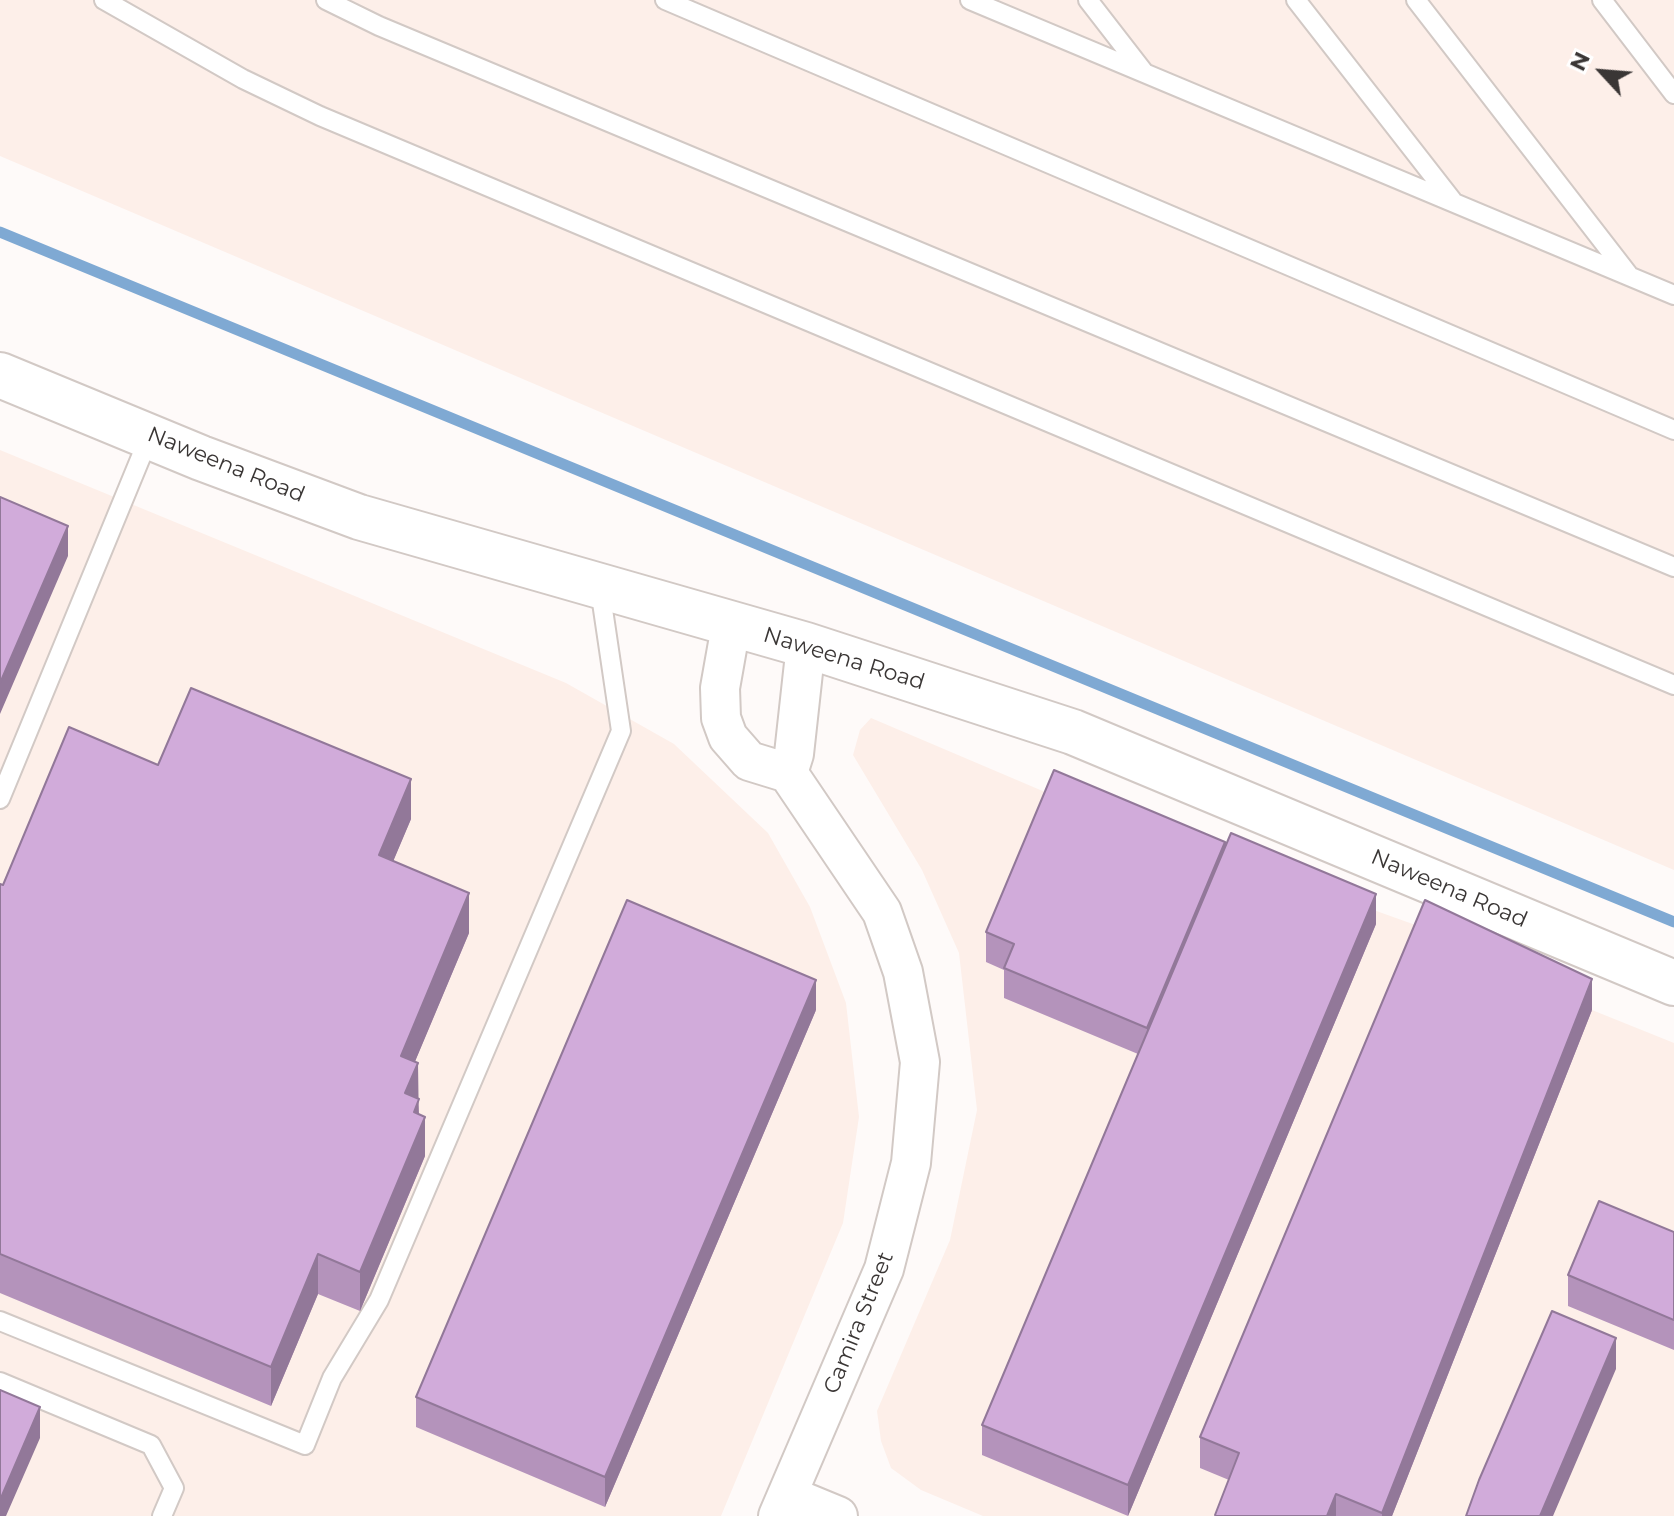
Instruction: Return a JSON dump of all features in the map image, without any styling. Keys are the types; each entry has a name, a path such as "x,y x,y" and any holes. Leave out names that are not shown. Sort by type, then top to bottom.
{"street":[{"name":"Naweena Road","path":"0,375 359,517 600,589 806,645 1073,732 1674,983"},
{"path":"731,626 720,688 721,718 728,737 749,761 788,773 794,754 806,645"},
{"name":"Camira Street","path":"783,1506 884,1269 911,1163 920,1062 903,972 882,912 788,773"},
{"path":"783,1506 838,1516"}],"lane":[{"path":"104,0 243,79 320,116 1674,685"},
{"path":"326,0 379,26 1674,567"},
{"path":"665,0 1674,430"},
{"path":"970,0 1674,295"},
{"path":"1088,0 1145,73"},
{"path":"1296,0 1453,202"},
{"path":"1416,0 1630,276"},
{"path":"1602,0 1674,94"},
{"path":"0,799 150,435"},
{"path":"0,1321 305,1445 332,1378 379,1300 621,731 600,589"},
{"path":"0,1382 151,1445 174,1488 162,1516"}],"shaded area":[{"path":"0,0 1674,0 1674,870 0,156"},
{"path":"0,450 566,683 674,744 768,833 810,907 846,1003 859,1117 843,1223 721,1516 0,1516"},
{"path":"871,718 1045,792 1421,927 1592,1010 1674,1043 1674,1516 983,1516 921,1490 891,1468 881,1441 877,1411 950,1240 977,1110 959,953 922,870 853,755 860,730"}],"building":[{"path":"0,497 68,526 0,683"},
{"path":"191,688 411,779 379,855 469,893 401,1056 418,1063 405,1093 419,1099 414,1112 425,1117 360,1272 318,1254 271,1367 0,1254 0,884 3,885 69,727 158,765"},
{"path":"1054,770 1225,842 1147,1028 1004,968 1014,944 986,932"},
{"path":"1231,833 1376,894 1128,1485 982,1425"},
{"path":"627,900 816,980 605,1477 416,1397"},
{"path":"1425,900 1592,979 1382,1513 1336,1494 1327,1516 1216,1516 1239,1453 1200,1437"},
{"path":"1599,1201 1674,1232 1674,1320 1568,1275"},
{"path":"1552,1311 1616,1338 1540,1516 1466,1516 1479,1480"},
{"path":"0,1390 40,1407 0,1500"}],"waterway":[{"path":"0,232 1674,922"}]}
